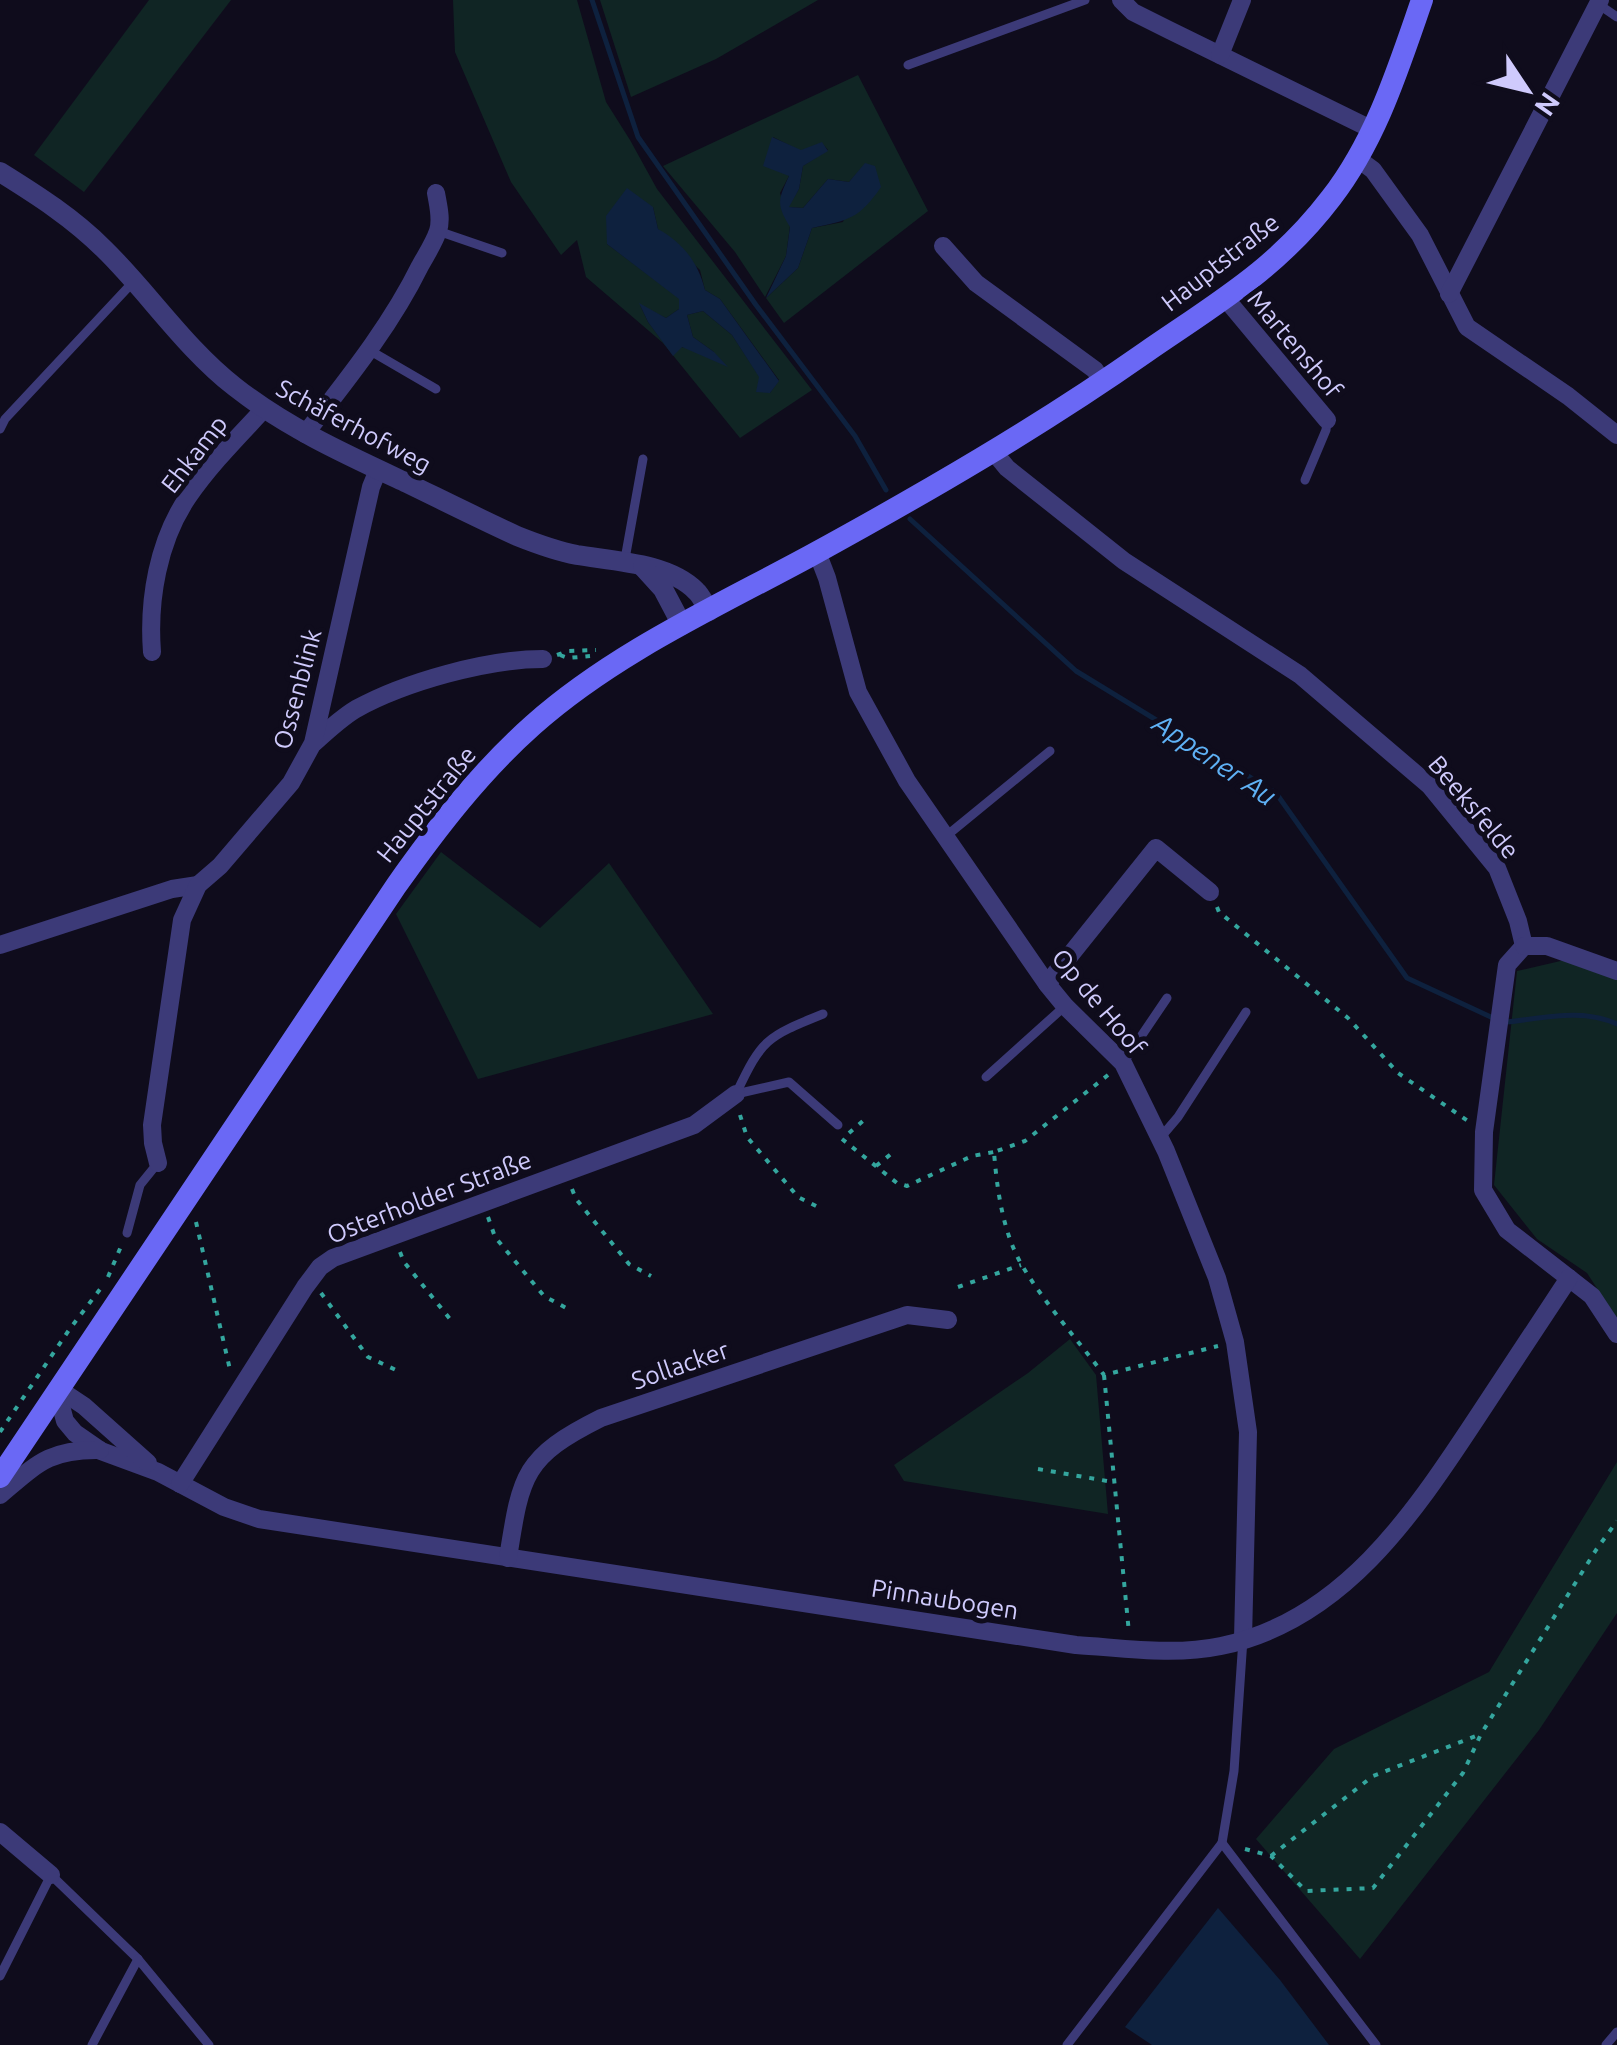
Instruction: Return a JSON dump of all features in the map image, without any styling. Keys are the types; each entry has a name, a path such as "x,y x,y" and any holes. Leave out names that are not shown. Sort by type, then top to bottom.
{"main road":[{"name":"Hauptstraße","path":"0,1477 396,886 458,802 496,761 543,716 622,660 994,451 1226,300 1273,262 1333,196 1358,158 1391,88 1422,0"}],"street":[{"path":"1121,0 1134,12 1373,130"},
{"path":"1220,55 1242,0"},
{"path":"1450,294 1599,2"},
{"path":"1358,158 1372,170 1420,235 1467,327 1568,396 1617,435"},
{"name":"Schäferhofweg","path":"0,172 84,230 232,385 305,434 545,547 660,570 697,591 709,611"},
{"path":"305,434 398,307 438,231 436,192"},
{"path":"944,246 976,283 1095,370 1102,382"},
{"name":"Martenshof","path":"1226,300 1327,420"},
{"name":"Ehkamp","path":"152,652 150,627 157,572 174,523 202,478 264,408"},
{"name":"Beeksfelde","path":"994,451 1007,468 1124,562 1300,675 1430,786 1497,868 1524,946"},
{"name":"Ossenblink","path":"158,1163 152,1125 182,920 198,884 220,866 291,783 313,743 378,470"},
{"name":"Op de Hoof","path":"817,552 858,692 907,781 1047,984 1064,1006 1123,1062 1217,1278 1235,1342 1248,1432 1243,1639"},
{"path":"633,563 662,589 682,625"},
{"path":"313,743 354,710 398,689 472,669 551,657"},
{"path":"1047,984 1156,848 1210,892"},
{"name":"Ossenblink","path":"0,946 198,884"},
{"path":"1617,971 1547,946 1524,946 1507,965 1484,1132 1482,1190 1507,1230 1592,1296 1617,1334"},
{"name":"Osterholder Straße","path":"180,1484 320,1267 333,1258 694,1124 736,1094"},
{"name":"Pinnaubogen","path":"60,1390 65,1421 101,1450 158,1472 224,1507 259,1519 1076,1644 1187,1651 1222,1646 1295,1620 1344,1586 1413,1511 1569,1278"},
{"name":"Sollacker","path":"508,1558 516,1505 527,1476 537,1461 567,1435 601,1418 907,1315 948,1320"},
{"name":"Pinnaubogen","path":"60,1390 84,1406 158,1472"},
{"name":"Pinnaubogen","path":"0,1495 34,1466 54,1455 101,1450"},
{"path":"0,1832 50,1875"}],"lane":[{"path":"908,65 1084,0"},
{"path":"1599,2 1617,17"},
{"path":"438,231 502,253"},
{"path":"0,429 4,419 134,281"},
{"path":"369,350 436,388"},
{"path":"1305,480 1327,420"},
{"path":"633,563 643,458"},
{"path":"945,836 1050,751"},
{"path":"1123,1062 1166,998"},
{"path":"986,1077 1064,1006"},
{"path":"1159,1139 1178,1117 1246,1012"},
{"path":"736,1094 753,1058 770,1038 823,1014"},
{"path":"736,1094 788,1082 838,1125"},
{"name":"Ossenblink","path":"127,1233 140,1185 158,1163"},
{"path":"1066,2045 1222,1843 1234,1770 1243,1639"},
{"path":"1222,1843 1376,2045"},
{"path":"0,1976 50,1875 138,1959 209,2045"},
{"path":"92,2045 138,1959"},
{"path":"1606,2045 1617,2032"}],"path":[{"path":"551,657 568,650 600,650 605,655"},
{"path":"551,657 590,656"},
{"path":"1210,892 1219,912 1348,1018 1398,1073 1484,1132"},
{"path":"864,1120 842,1139 897,1183 907,1186 972,1156 1025,1141 1123,1062"},
{"path":"740,1115 748,1137 798,1198 820,1208"},
{"path":"994,1152 997,1190 1021,1265 1104,1375 1130,1648"},
{"path":"876,1166 891,1154"},
{"path":"569,1180 576,1199 629,1264 651,1276"},
{"path":"486,1210 495,1237 544,1296 568,1309"},
{"path":"194,1212 234,1384"},
{"path":"0,1432 69,1330 107,1282 127,1233"},
{"path":"397,1244 404,1262 454,1324"},
{"path":"958,1287 1021,1265"},
{"path":"317,1286 368,1356 396,1370"},
{"path":"1104,1375 1235,1342"},
{"path":"1038,1469 1113,1482"},
{"path":"1222,1843 1271,1856 1306,1890 1373,1888 1463,1773 1481,1734 1617,1521"},
{"path":"1271,1856 1373,1776 1481,1734"}],"green space":[{"path":"149,0 231,0 84,192 34,155"},
{"path":"453,0 577,0 606,102 657,189 812,390 740,438 663,343 586,277 577,240 561,255 511,182 455,52","holes":["653,207 658,229 700,270 705,290 720,299 779,380 770,393 732,335 703,311 687,315 693,337 714,352 681,347 673,355 648,322 640,305 666,318 679,309 679,298 607,244"]},
{"path":"600,0 818,0 716,59 631,97"},
{"path":"858,75 928,211 784,323 766,298 798,268 812,228 843,222 865,164 849,182 828,179 803,208 788,207 799,189 803,166 828,150 822,143 801,151 773,137 789,176 780,193 790,226 786,256 765,297 735,252 663,166"},
{"path":"441,852 540,928 609,863 713,1014 478,1079 396,914"},
{"path":"1569,959 1617,980 1617,1319 1587,1273 1537,1239 1494,1185 1517,971"},
{"path":"1070,1339 1096,1375 1108,1514 904,1481 894,1465 1028,1373"},
{"path":"1617,1462 1617,1613 1539,1730 1360,1959 1256,1839 1334,1749 1489,1672"}],"water":[{"path":"772,137 801,150 822,142 828,151 803,166 799,189 789,207 803,208 828,179 849,182 865,163 875,166 881,187 852,216 812,228 798,268 766,298 786,256 790,227 780,202 789,176 763,166"},
{"path":"627,188 653,207 658,229 688,254 705,290 720,299 779,381 770,393 756,392 759,377 732,335 703,311 687,315 693,337 728,367 682,347 673,356 648,322 639,303 666,318 679,309 679,299 607,244 606,216"},
{"path":"1218,1908 1329,2045 1152,2045 1125,2027"}],"waterway":[{"name":"Appener Au","path":"592,0 638,137 756,305 855,436 886,490"},
{"name":"Appener Au","path":"910,519 1076,671 1276,793 1407,978 1493,1018"},
{"name":"Appener Au","path":"1507,1022 1577,1015 1617,1024"}]}
